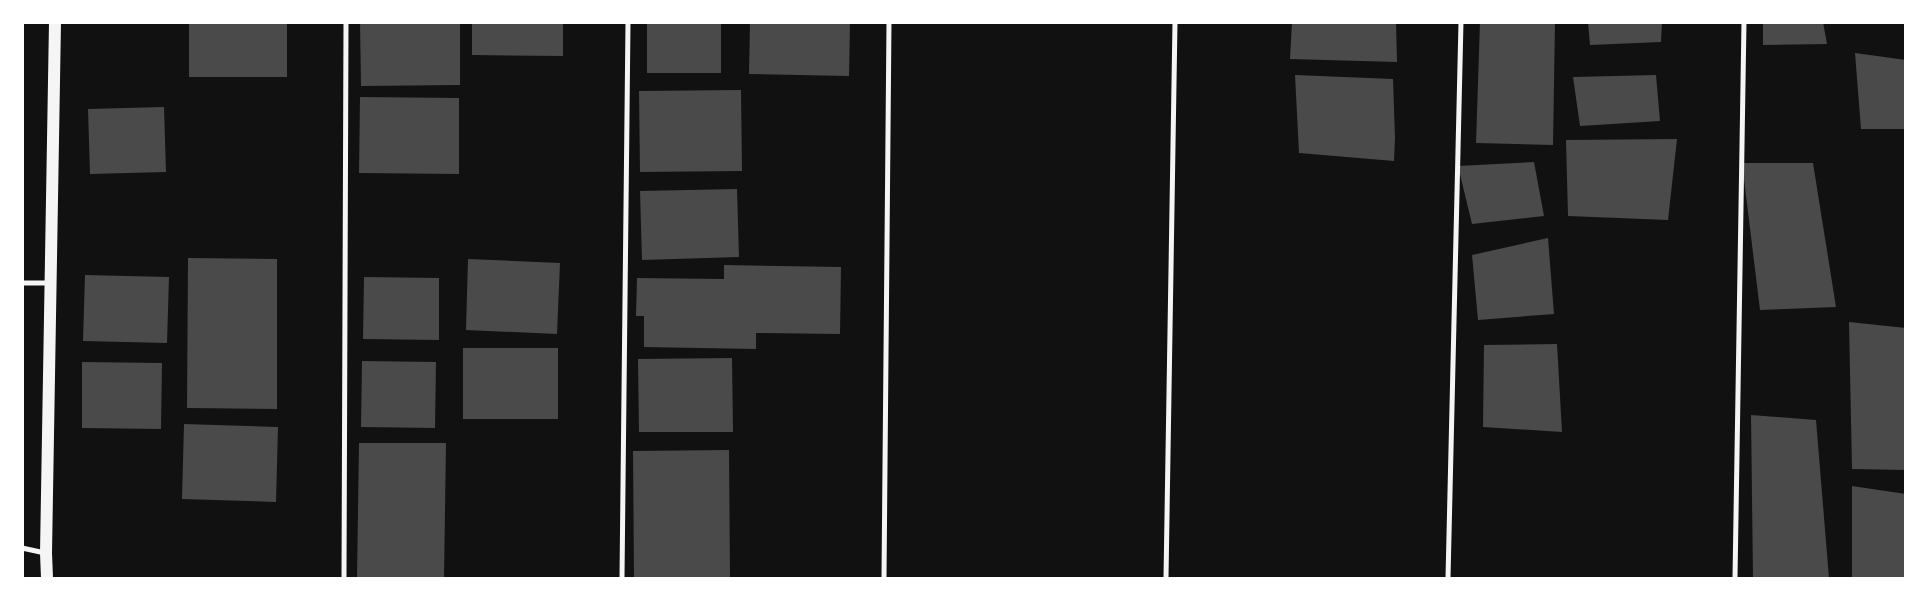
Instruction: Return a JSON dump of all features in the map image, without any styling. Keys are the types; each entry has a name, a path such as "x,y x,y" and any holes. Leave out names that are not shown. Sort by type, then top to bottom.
{"main road":[{"path":"47,578 49,283 54,22"}],"street":[{"path":"344,578 346,22"},
{"path":"622,578 628,22"},
{"path":"884,578 889,22"},
{"path":"1166,578 1175,22"},
{"path":"1448,578 1462,22"},
{"path":"1735,578 1744,22"},
{"path":"22,283 49,283"},
{"path":"22,548 46,553"}],"building":[{"path":"189,22 287,22 287,77 189,77"},
{"path":"360,22 460,22 460,85 361,86"},
{"path":"472,22 563,22 563,56 472,55"},
{"path":"647,22 721,22 721,73 647,73"},
{"path":"750,22 850,22 849,76 749,74"},
{"path":"1292,22 1396,22 1397,62 1290,59"},
{"path":"1480,22 1555,22 1553,145 1476,143"},
{"path":"1588,22 1662,22 1661,42 1590,45"},
{"path":"1763,22 1823,22 1827,44 1763,45"},
{"path":"1855,53 1906,60 1906,129 1861,129"},
{"path":"1295,75 1393,79 1394,161 1299,153"},
{"path":"1656,75 1660,121 1580,126 1573,77"},
{"path":"741,90 742,171 640,172 639,91"},
{"path":"360,97 459,98 459,174 359,173"},
{"path":"164,107 166,172 90,174 88,109"},
{"path":"1677,139 1668,220 1568,216 1566,140"},
{"path":"1534,162 1544,216 1472,224 1458,166"},
{"path":"1742,163 1813,163 1836,307 1760,310"},
{"path":"737,189 739,257 642,260 640,191"},
{"path":"1548,238 1554,314 1478,320 1472,255"},
{"path":"188,258 277,259 277,409 187,408"},
{"path":"468,259 560,263 557,334 466,330"},
{"path":"724,265 841,267 840,334 756,333 756,349 644,347 644,316 636,316 637,278 724,279"},
{"path":"85,275 169,277 167,343 83,341"},
{"path":"364,277 439,278 439,340 363,339"},
{"path":"1849,322 1906,328 1906,470 1852,469"},
{"path":"1557,344 1562,432 1483,427 1484,345"},
{"path":"463,348 558,348 558,419 463,419"},
{"path":"732,358 733,432 639,432 638,359"},
{"path":"362,361 436,362 435,428 361,427"},
{"path":"82,362 162,363 161,429 82,428"},
{"path":"1751,415 1816,420 1829,578 1753,578"},
{"path":"184,424 278,427 276,502 182,499"},
{"path":"359,443 446,443 444,578 357,578"},
{"path":"729,450 730,578 634,578 633,451"},
{"path":"1852,486 1906,494 1906,578 1852,578"}]}
